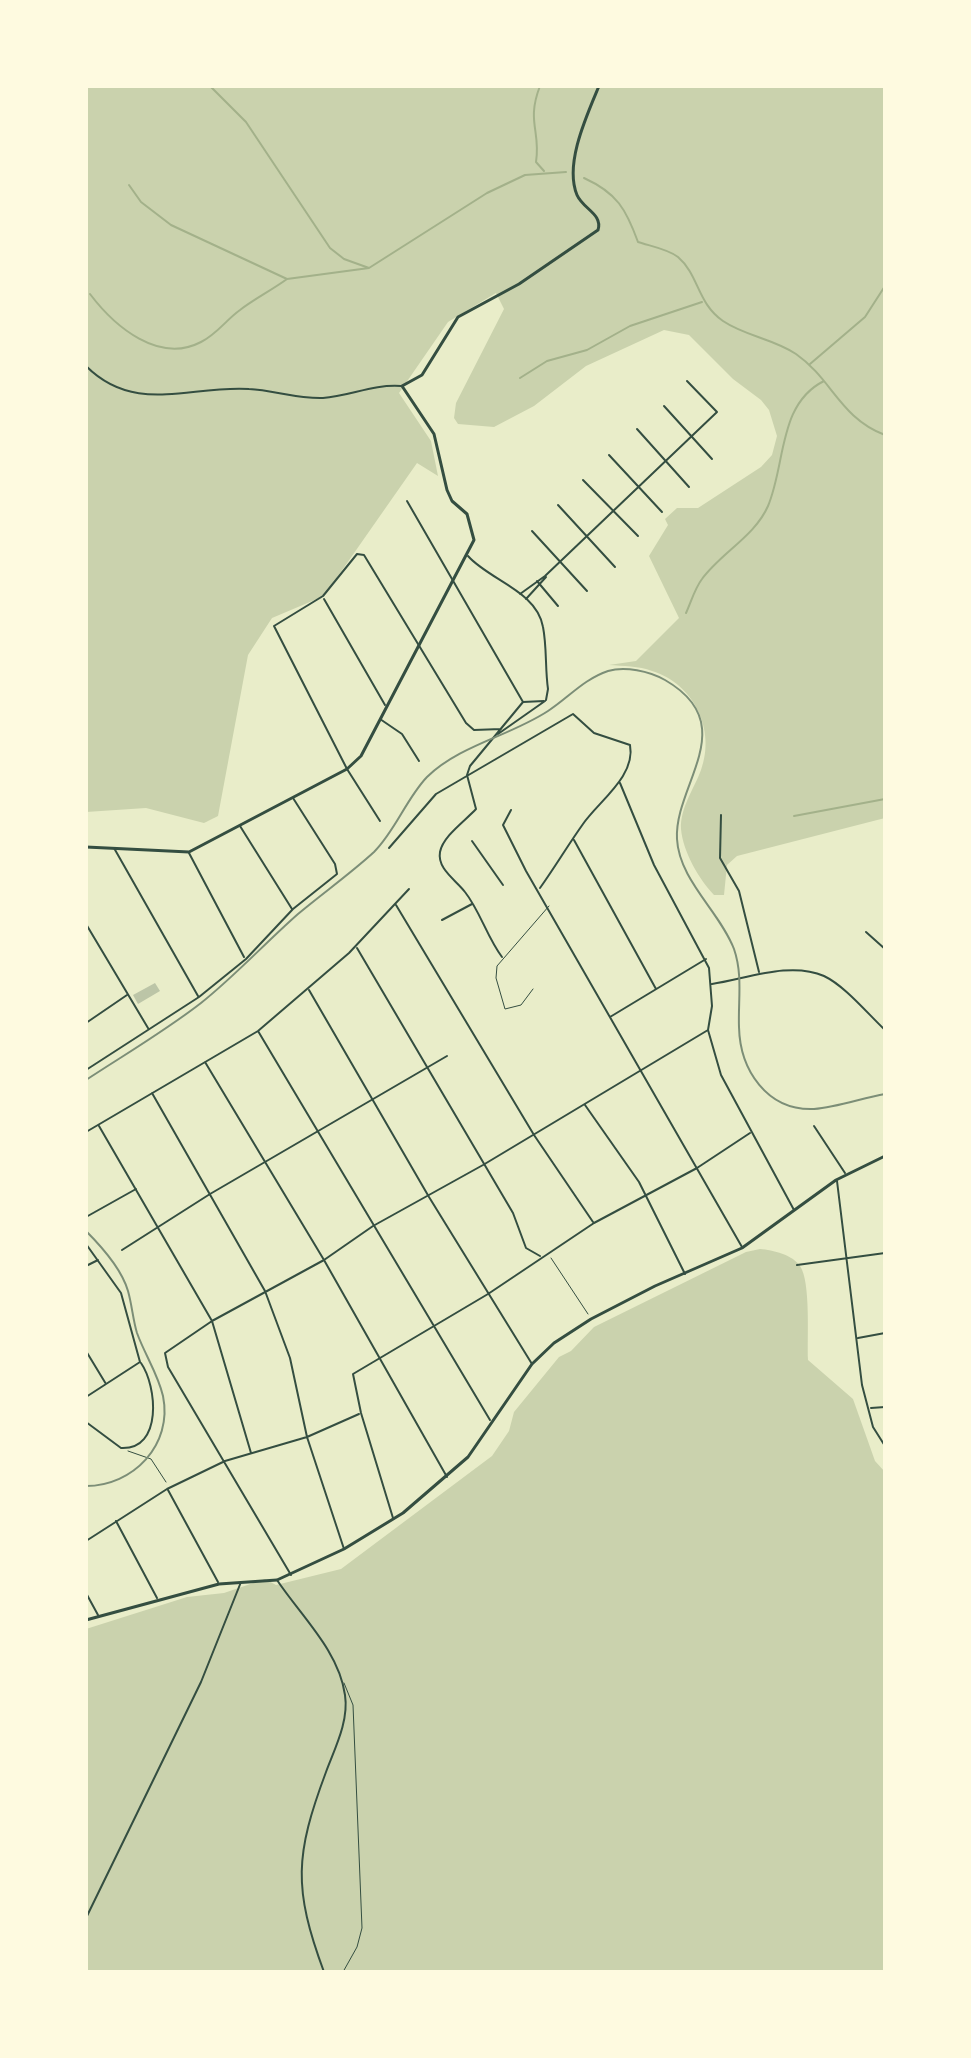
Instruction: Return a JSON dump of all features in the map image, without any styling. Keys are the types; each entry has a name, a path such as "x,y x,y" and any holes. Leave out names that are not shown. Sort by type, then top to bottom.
{"street":[{"path":"86,366 111,387 139,395 250,389 323,398 377,386 402,386 422,375 458,317 519,284 598,230 598,218 577,196 574,171 579,145 599,86"},
{"path":"520,594 545,576 717,412 687,381"},
{"path":"86,847 189,852 347,769 361,756 474,540 473,528 447,490 434,434 402,386"},
{"path":"664,406 712,459"},
{"path":"637,429 689,487"},
{"path":"609,455 662,512"},
{"path":"583,480 638,536"},
{"path":"407,501 523,702"},
{"path":"558,505 615,567"},
{"path":"532,531 587,591"},
{"path":"380,821 347,769 274,626 323,596 360,552 466,723 474,730 501,729"},
{"path":"468,556 477,566 526,599 540,616 543,628 548,689 546,700 496,735"},
{"path":"526,599 541,585 545,576"},
{"path":"537,581 558,606"},
{"path":"323,596 385,705"},
{"path":"467,775 523,702 546,700"},
{"path":"389,848 436,794 569,714 576,715 594,733 630,745 632,752 620,782 539,889"},
{"path":"379,719 402,734 419,761"},
{"path":"467,775 476,809 441,847 440,857 472,904 487,937 502,957"},
{"path":"620,782 654,865 706,959 711,984 708,1030 721,1075 794,1210"},
{"path":"86,1070 199,997 246,959 293,909 337,874 335,864 293,797"},
{"path":"511,810 503,825 526,871 549,906 742,1248"},
{"path":"721,815 720,858 739,891 759,973"},
{"path":"240,825 293,909"},
{"path":"574,840 656,989"},
{"path":"472,841 503,885"},
{"path":"114,847 199,997"},
{"path":"189,852 246,959"},
{"path":"86,1132 258,1031 356,947 409,889"},
{"path":"396,904 534,1135 594,1223"},
{"path":"442,920 472,904"},
{"path":"86,924 149,1029"},
{"path":"866,932 885,949"},
{"path":"356,947 513,1213 526,1248 541,1257"},
{"path":"609,1017 706,959"},
{"path":"711,984 759,973 812,973 826,977 885,1030"},
{"path":"309,990 429,1197 532,1364"},
{"path":"86,1023 127,995"},
{"path":"291,1575 168,1367 165,1353 212,1321 324,1260 374,1225 429,1197 708,1030"},
{"path":"258,1031 491,1421"},
{"path":"122,1250 210,1194 447,1056"},
{"path":"205,1062 324,1260 447,1477"},
{"path":"152,1093 265,1291 290,1358 307,1437 344,1549"},
{"path":"584,1105 626,1161 685,1274"},
{"path":"98,1125 212,1321 251,1453"},
{"path":"814,1126 846,1174"},
{"path":"393,1519 361,1413 353,1374 433,1323 488,1294 594,1223 697,1168 750,1133"},
{"path":"86,1620 157,1598 219,1584 277,1580 344,1549 393,1519 468,1457 532,1364 554,1343 591,1319 742,1248 836,1180 885,1156"},
{"path":"836,1180 862,1385 873,1427 885,1446"},
{"path":"86,1217 136,1189"},
{"path":"86,1244 121,1293 140,1362 153,1383 154,1412 144,1438 137,1445 121,1448 86,1422"},
{"path":"797,1265 885,1253"},
{"path":"86,1266 99,1259"},
{"path":"857,1338 885,1333"},
{"path":"86,1351 106,1384"},
{"path":"86,1397 140,1362"},
{"path":"869,1408 885,1407"},
{"path":"86,1541 167,1489 225,1461 307,1437 361,1413"},
{"path":"167,1489 219,1584"},
{"path":"115,1520 157,1598"},
{"path":"277,1580 319,1638 341,1677 345,1696 343,1724 312,1809 301,1854 305,1922 324,1972"},
{"path":"86,1918 201,1682 241,1581"},
{"path":"86,1593 99,1616"}],"lane":[{"path":"533,989 521,1005 505,1009 496,978 502,957 549,906"},
{"path":"341,1677 351,1694 353,1705 362,1888 362,1928 357,1947 343,1972"}],"path":[{"path":"547,1253 591,1319"},
{"path":"121,1448 136,1457 151,1459 167,1489"}],"green space":[{"path":"86,86 885,86 885,818 737,856 727,865 724,895 714,895 703,881 688,856 681,829 685,806 705,755 706,739 698,710 690,697 667,677 642,668 609,665 636,661 679,618 649,556 668,525 665,519 677,508 698,508 761,467 772,455 777,436 769,410 689,335 664,330 586,366 534,406 494,427 458,424 454,418 456,403 504,309 496,293 448,322 399,393 431,441 438,476 417,463 324,596 272,618 248,655 218,816 204,823 146,808 86,812"},
{"path":"760,1249 788,1256 800,1266 806,1284 808,1360 853,1399 875,1461 885,1472 885,1972 86,1972 86,1629 187,1597 224,1593 265,1579 276,1585 341,1569 492,1456 509,1431 514,1412 559,1357 571,1351 594,1327 746,1252"}],"building":[{"path":"155,983 160,991 138,1004 133,995"}],"waterway":[{"path":"210,86 246,122 330,248 344,259 369,268"},
{"path":"540,86 534,109 536,162 544,171"},
{"path":"129,185 141,202 171,225 287,279 369,268 487,193 525,175 566,172"},
{"path":"584,178 605,190 619,203 638,242 664,250 685,264 714,314 732,326 796,354 819,375 857,419 885,435"},
{"path":"90,294 112,319 139,339 169,348 185,348 207,339 245,306 287,279"},
{"path":"810,364 865,317 885,286"},
{"path":"520,378 547,361 587,350 630,326 702,302"},
{"path":"686,613 702,579 762,517 774,489 791,419 809,391 824,381"},
{"path":"794,816 885,799"}],"railway":[{"path":"86,1080 201,1003 298,914 365,860 389,834 427,777 440,766 533,720 599,674 629,669 665,680 688,697 699,716 702,736 699,756 679,818 679,854 692,882 734,949 739,978 741,1043 751,1072 770,1095 797,1108 823,1108 885,1094"},
{"path":"86,1231 110,1259 125,1283 137,1333 161,1388 164,1414 162,1431 146,1459 119,1479 86,1486"}]}
